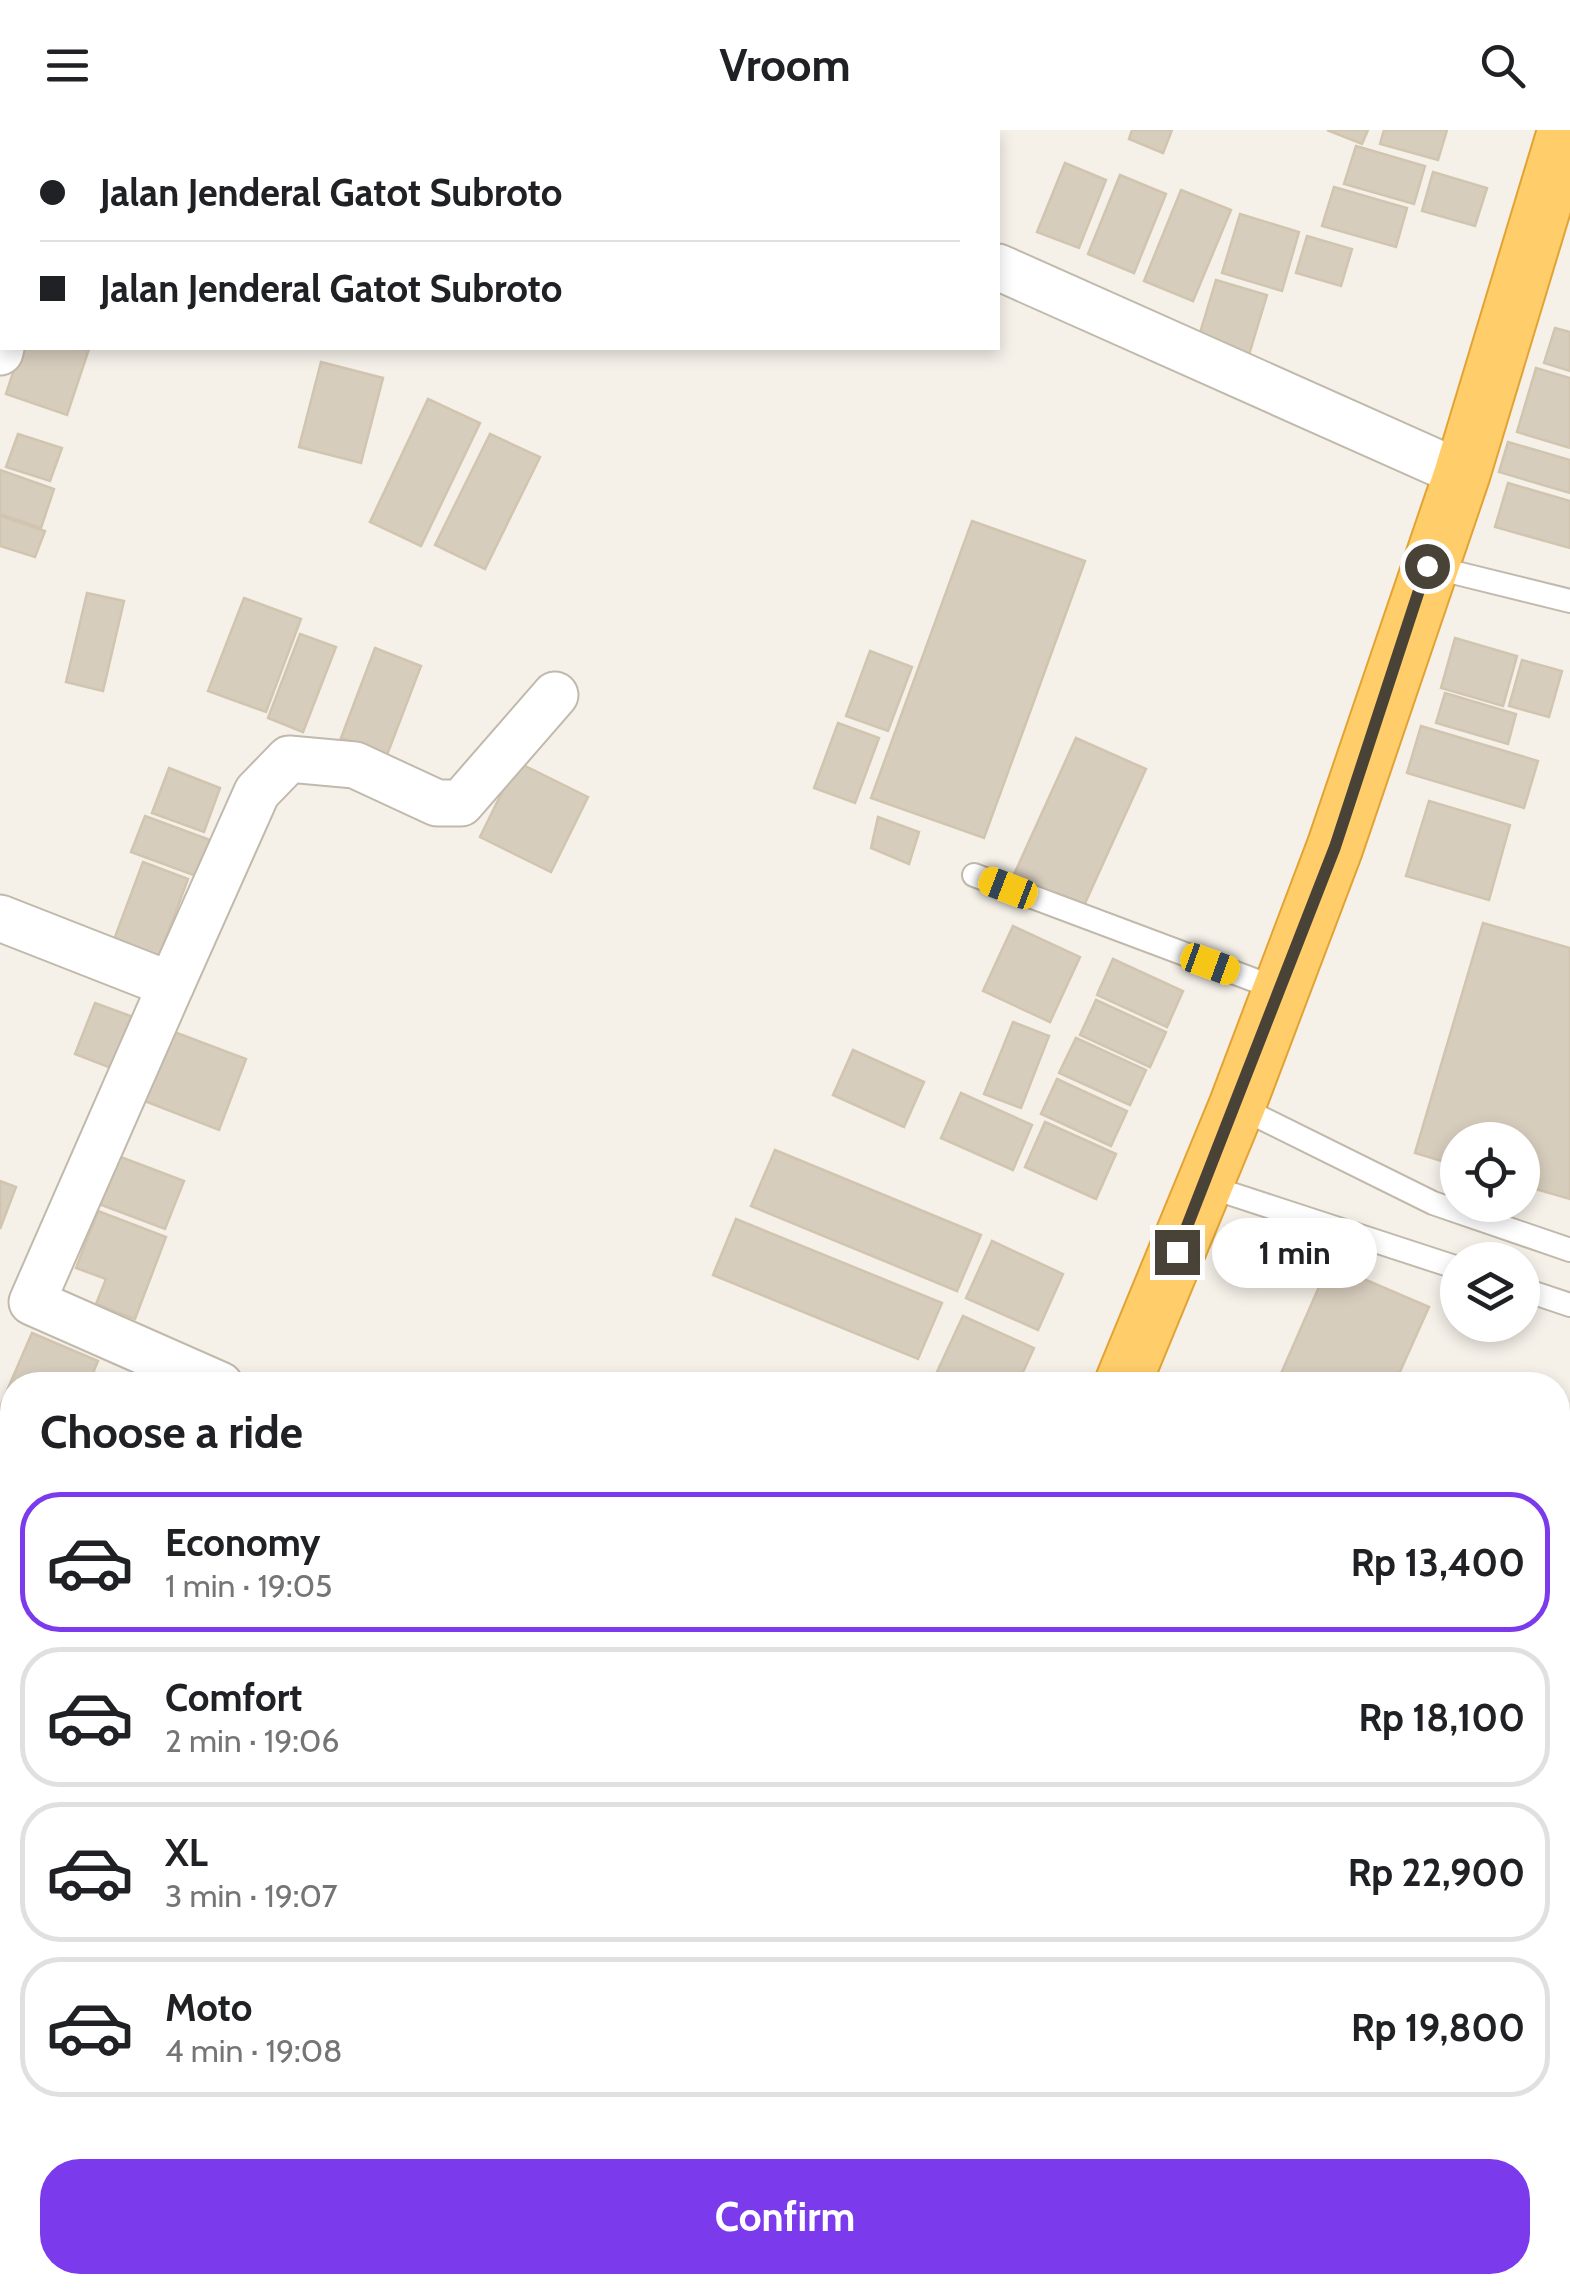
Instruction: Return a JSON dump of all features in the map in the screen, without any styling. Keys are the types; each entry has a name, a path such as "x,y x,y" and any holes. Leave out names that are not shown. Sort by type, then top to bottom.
{"highway":[{"path":"1127,1372 1237,1106 1278,989 1335,847 1427,566 1462,474 1566,130"}],"street":[{"path":"1000,269 1462,474"},
{"path":"190,1372 16,1296 171,985 257,792 289,759 355,765 437,803 461,804 554,695"},
{"path":"0,919 171,985"}],"lane":[{"path":"1427,566 1570,601"},
{"path":"974,875 1278,989"},
{"path":"1237,1106 1433,1203 1570,1250"},
{"path":"1204,1185 1440,1262"},
{"path":"1540,1295 1570,1304"}],"building":[{"path":"1132,130 1172,130 1163,153 1129,139"},
{"path":"1327,130 1368,130 1362,144"},
{"path":"1384,130 1447,130 1438,160 1380,144"},
{"path":"1356,146 1425,166 1414,204 1344,184"},
{"path":"1065,163 1106,180 1079,248 1037,232"},
{"path":"1433,172 1487,188 1475,226 1422,211"},
{"path":"1120,175 1166,194 1134,273 1088,254"},
{"path":"1334,187 1407,208 1396,247 1322,226"},
{"path":"1181,190 1231,210 1193,301 1144,281"},
{"path":"1240,214 1299,232 1282,291 1222,273"},
{"path":"1307,236 1352,249 1341,286 1296,273"},
{"path":"1216,280 1267,295 1248,358 1197,343"},
{"path":"1555,328 1570,332 1570,371 1544,363"},
{"path":"20,350 89,350 67,415 6,394"},
{"path":"321,362 383,378 361,463 299,447"},
{"path":"1536,368 1570,378 1570,448 1517,432"},
{"path":"428,399 480,423 421,546 370,522"},
{"path":"18,434 62,448 50,481 6,467"},
{"path":"490,434 540,457 485,569 435,545"},
{"path":"1508,442 1570,460 1570,493 1499,472"},
{"path":"0,470 54,489 41,528 0,514"},
{"path":"1508,483 1570,501 1570,548 1495,527"},
{"path":"0,516 45,531 35,557 0,546"},
{"path":"972,521 1085,561 984,838 871,798"},
{"path":"87,593 124,601 103,691 66,682"},
{"path":"244,598 301,619 266,712 208,691"},
{"path":"300,634 336,647 303,732 268,718"},
{"path":"1455,638 1517,656 1503,706 1441,688"},
{"path":"375,648 421,666 387,755 341,738"},
{"path":"870,651 912,667 888,731 846,716"},
{"path":"1522,660 1562,671 1549,717 1509,706"},
{"path":"1445,693 1516,714 1508,744 1436,723"},
{"path":"838,723 879,738 855,803 814,788"},
{"path":"1421,726 1538,761 1524,808 1407,773"},
{"path":"1076,738 1146,769 1081,912 1011,881"},
{"path":"517,762 588,797 551,872 480,837"},
{"path":"169,768 220,788 204,832 152,813"},
{"path":"1429,801 1510,825 1489,900 1406,876"},
{"path":"145,816 210,840 196,876 131,852"},
{"path":"878,817 919,832 909,864 871,848"},
{"path":"143,862 188,879 157,962 112,945"},
{"path":"1483,923 1570,948 1570,1199 1540,1190 1540,1122 1440,1122 1440,1161 1415,1153"},
{"path":"1013,926 1080,957 1050,1022 983,991"},
{"path":"1113,959 1183,991 1167,1027 1097,995"},
{"path":"1096,1000 1166,1032 1150,1067 1080,1035"},
{"path":"95,1003 136,1018 116,1070 75,1054"},
{"path":"1013,1022 1049,1036 1021,1108 984,1094"},
{"path":"169,1030 246,1059 219,1130 142,1100"},
{"path":"1076,1038 1146,1070 1130,1105 1059,1073"},
{"path":"853,1050 924,1082 904,1127 833,1095"},
{"path":"1057,1079 1127,1111 1111,1146 1041,1114"},
{"path":"961,1093 1032,1125 1013,1170 941,1138"},
{"path":"1045,1122 1116,1154 1096,1199 1025,1167"},
{"path":"775,1150 981,1235 957,1291 751,1206"},
{"path":"118,1156 184,1181 165,1229 99,1204"},
{"path":"0,1181 16,1187 0,1229"},
{"path":"98,1211 166,1237 135,1319 96,1304 106,1279 76,1268"},
{"path":"736,1219 942,1303 918,1359 713,1275"},
{"path":"992,1241 1063,1274 1038,1330 966,1298"},
{"path":"1329,1264 1429,1307 1400,1372 1282,1372"},
{"path":"963,1316 1034,1348 1023,1372 937,1372"},
{"path":"32,1333 98,1361 93,1372 15,1372"}],"route":[{"path":"1177,1252 1335,847 1427,566"}]}
